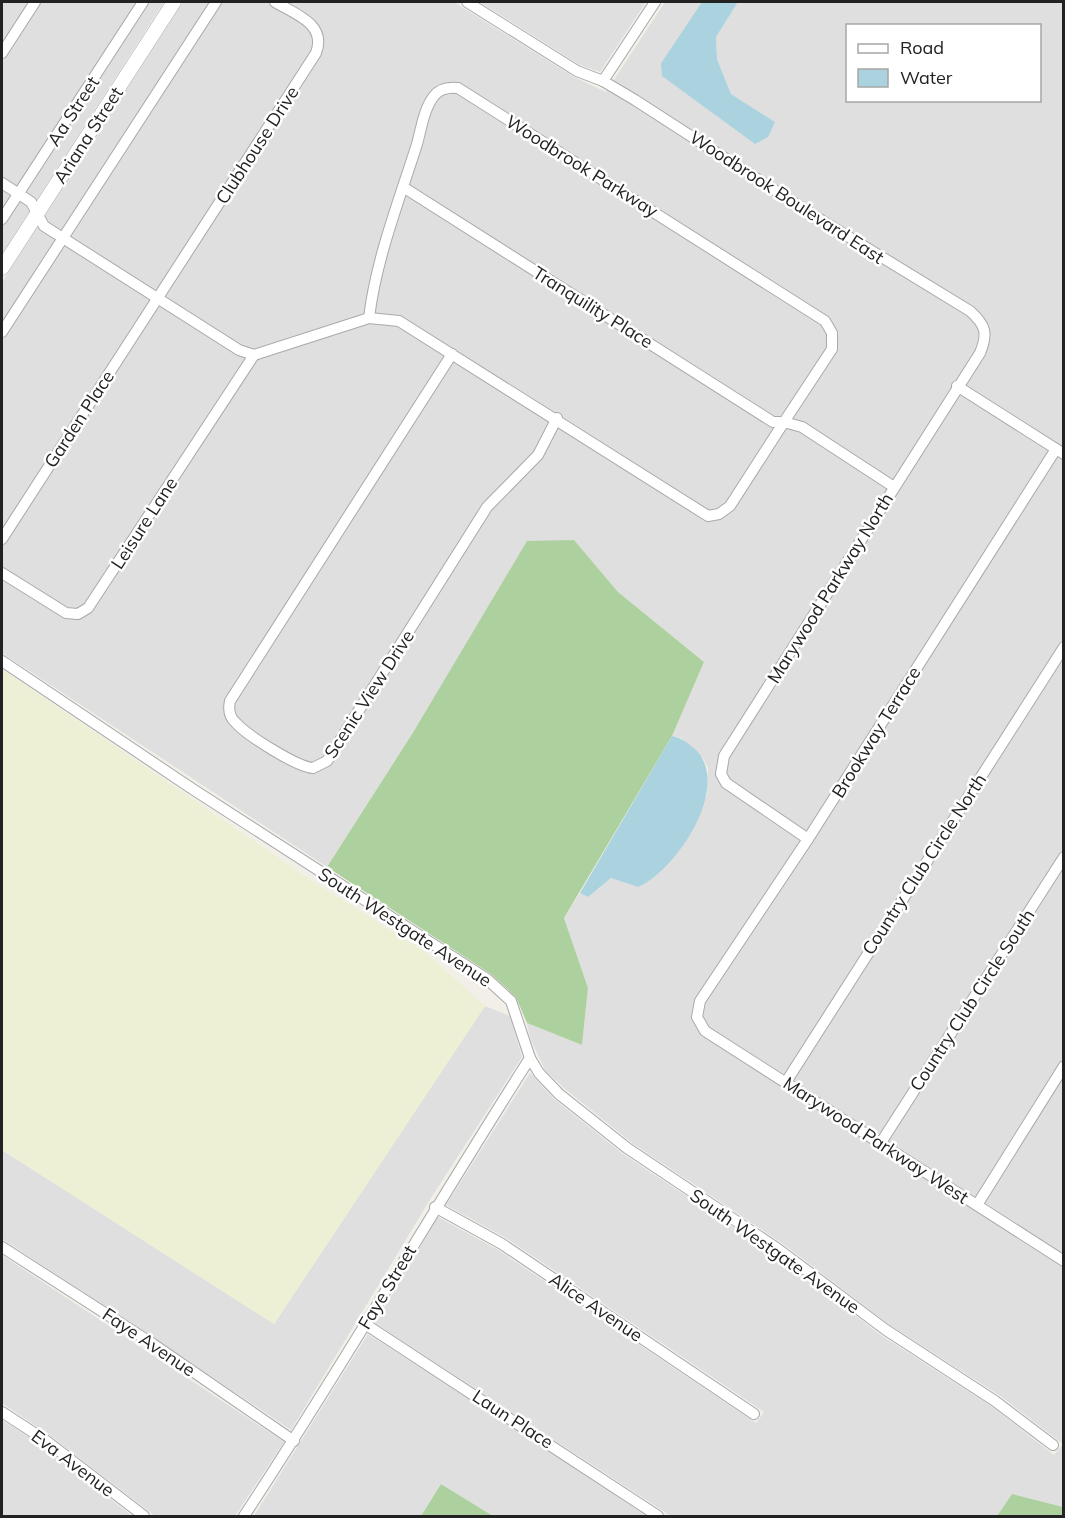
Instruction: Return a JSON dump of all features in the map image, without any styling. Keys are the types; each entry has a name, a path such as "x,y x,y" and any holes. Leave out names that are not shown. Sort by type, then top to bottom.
{"street":[{"path":"2,53 35,2"},
{"name":"Aa Street","path":"2,219 143,2"},
{"name":"Ariana Street","path":"2,268 174,2"},
{"path":"2,332 216,2"},
{"name":"Clubhouse Drive","path":"156,299 316,53 319,38 311,24 275,2"},
{"name":"Woodbrook Boulevard East","path":"467,2 578,71 603,81 971,312"},
{"path":"603,81 655,2"},
{"name":"Woodbrook Parkway","path":"254,355 369,318 387,318 408,325 708,516 719,514 730,506 832,349 832,333 825,321 458,88 442,89 431,100 372,291 369,318"},
{"path":"2,183 31,202 44,226 63,239 218,338 254,355"},
{"name":"Tranquility Place","path":"403,187 773,422 784,422"},
{"name":"Garden Place","path":"2,539 156,299"},
{"name":"Marywood Parkway North","path":"808,839 726,783 721,774 724,756 980,353 986,338 985,328 971,312"},
{"name":"Scenic View Drive","path":"453,354 230,701 228,709 236,723 299,766 313,768 327,761 487,507 538,455 557,418"},
{"name":"Leisure Lane","path":"2,573 66,613 78,614 88,608 254,355"},
{"path":"957,386 1060,452"},
{"path":"784,422 802,428 894,487"},
{"name":"Brookway Terrace","path":"698,1013 700,1001 1060,452"},
{"name":"Country Club Circle North","path":"786,1082 1064,647"},
{"name":"South Westgate Avenue","path":"2,661 191,788 486,979 511,1001 530,1058 548,1084 627,1148 778,1249 886,1330 995,1401 1053,1445"},
{"name":"Country Club Circle South","path":"880,1144 1064,857"},
{"name":"Marywood Parkway West","path":"698,1013 700,1025 705,1031 1064,1261"},
{"name":"Faye Street","path":"244,1516 294,1441 435,1207 530,1058"},
{"path":"977,1205 1064,1066"},
{"name":"Alice Avenue","path":"435,1207 502,1244 754,1414"},
{"name":"Faye Avenue","path":"2,1247 153,1344 294,1441"},
{"name":"Laun Place","path":"365,1324 658,1516"},
{"name":"Eva Avenue","path":"2,1412 45,1440 144,1516"}],"shaded area":[{"path":"2,2 164,2 2,254"},
{"path":"183,2 454,2 574,77 606,92 665,2 702,2 661,63 775,122 731,94 717,59 716,37 738,2 1063,2 1063,1444 999,1395 890,1325 782,1243 632,1143 545,1070 530,1038 527,1023 582,1045 588,988 564,918 580,893 588,897 611,878 638,887 707,796 708,768 703,758 681,738 672,736 704,662 618,592 574,541 414,731 327,867 2,653 2,282"},
{"path":"480,2 646,2 600,72 580,65"},
{"path":"485,1006 510,1016 522,1057 431,1198 291,1430 2,1239 2,1150 274,1324"},
{"path":"530,1073 554,1099 623,1154 774,1254 882,1336 991,1406 1054,1455 1063,1444 1063,1507 1012,1494 997,1516 671,1516 375,1323 438,1217 498,1250 756,1423 764,1412 506,1238 446,1205"},
{"path":"2,1255 284,1442 235,1516 155,1516 48,1434 2,1403"},
{"path":"368,1334 646,1516 493,1516 441,1484 421,1516 254,1516"},
{"path":"2,1420 41,1445 132,1516 2,1516"}],"green space":[{"path":"574,540 618,592 704,662 672,736 564,918 588,988 582,1045 527,1023 516,997 491,974 327,867 414,731 527,541"},
{"path":"2,669 317,884 426,953 485,1006 274,1324 2,1150"},
{"path":"441,1484 493,1516 421,1516"},
{"path":"1012,1494 1063,1507 1063,1516 997,1516"}],"water":[{"path":"702,2 738,2 716,37 717,59 731,94 775,122 768,137 755,144 662,76 661,63"},
{"path":"672,736 685,741 696,750 705,766 707,785 695,826 683,846 668,864 653,878 638,887 611,878 588,897 580,893"}]}
